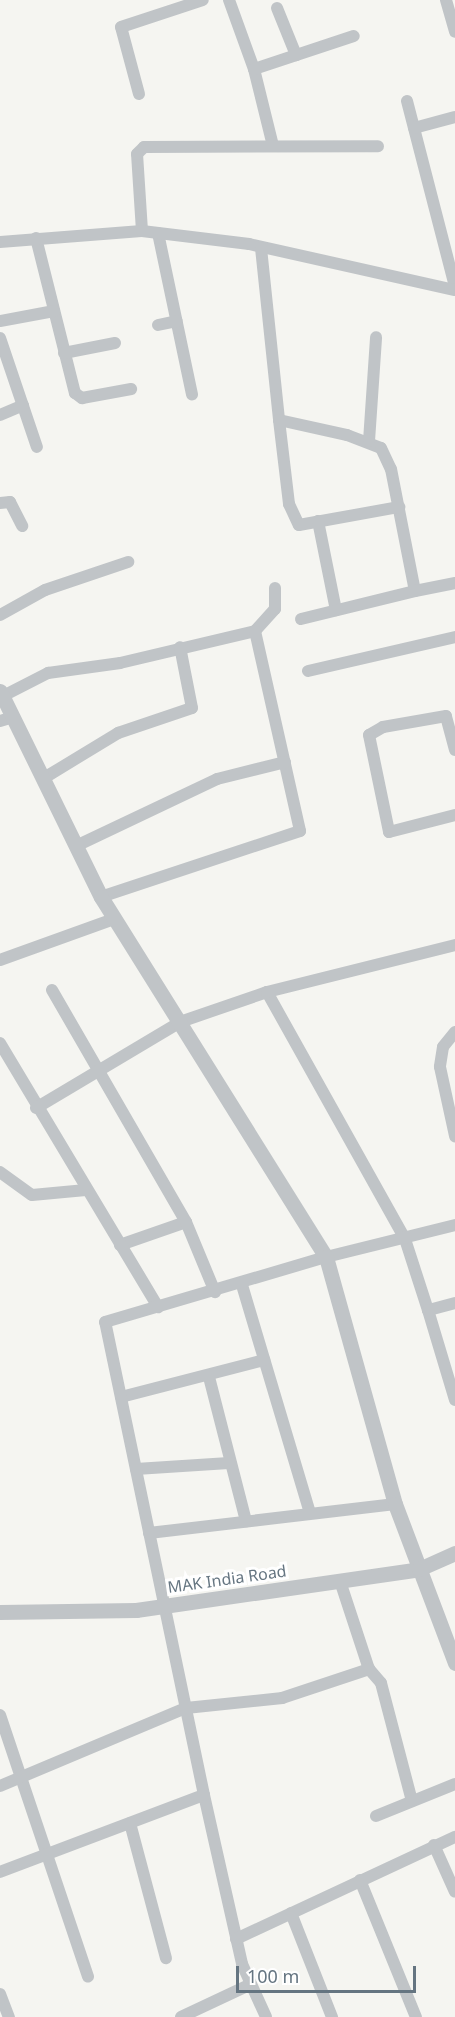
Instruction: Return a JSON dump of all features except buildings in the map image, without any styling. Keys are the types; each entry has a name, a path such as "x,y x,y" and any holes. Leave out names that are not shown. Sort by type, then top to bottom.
{"street":[{"path":"139,94 121,27 203,0"},
{"path":"229,0 254,69 273,146"},
{"path":"450,5 455,32"},
{"path":"277,8 296,55"},
{"path":"254,69 354,36"},
{"path":"0,242 142,231 261,248 455,288 407,101"},
{"path":"414,128 455,117"},
{"path":"142,231 139,150 378,146"},
{"path":"159,233 192,394"},
{"path":"36,238 64,353 79,397 131,389"},
{"path":"261,248 289,504 299,525 399,507"},
{"path":"0,321 54,311"},
{"path":"158,326 177,321"},
{"path":"369,441 376,337"},
{"path":"0,338 37,447"},
{"path":"64,353 115,343"},
{"path":"0,415 23,405"},
{"path":"279,420 369,441 381,448 399,507 415,591"},
{"path":"0,503 10,502 22,526"},
{"path":"318,521 336,610"},
{"path":"0,615 45,590 128,562"},
{"path":"301,619 455,583"},
{"path":"275,588 275,609 255,631 120,663 48,673 1,694 6,719 44,778 101,897 326,1257 395,1504 455,1664"},
{"path":"101,897 300,831 255,631"},
{"path":"308,670 455,637"},
{"path":"44,778 118,733 192,708 180,647"},
{"path":"455,750 446,716 382,727 369,735 389,832 455,815"},
{"path":"76,846 217,779 285,762"},
{"path":"0,960 114,919"},
{"path":"36,1108 98,1067 180,1022 267,992 455,945"},
{"path":"52,990 186,1222 215,1292"},
{"path":"267,992 405,1239 455,1400"},
{"path":"455,1032 443,1047 440,1066 455,1136"},
{"path":"0,1043 36,1108 158,1307"},
{"path":"0,1172 32,1195 86,1190"},
{"path":"120,1245 186,1222"},
{"path":"266,2017 251,1984 236,1939 105,1322 242,1285 326,1257 455,1225"},
{"path":"242,1285 310,1513"},
{"path":"428,1310 455,1304"},
{"path":"121,1396 209,1377 264,1360"},
{"path":"209,1377 229,1463 246,1521"},
{"path":"136,1469 229,1463"},
{"path":"149,1533 395,1504"},
{"name":"MAK India Road","path":"0,1612 166,1606 419,1569 455,1553"},
{"path":"340,1581 369,1668 381,1683 412,1801"},
{"path":"0,1786 24,1779 186,1708 282,1698 369,1668"},
{"path":"0,1715 24,1779 46,1855 88,1977"},
{"path":"376,1816 455,1784"},
{"path":"0,1872 204,1795"},
{"path":"130,1823 166,1958"},
{"path":"236,1939 455,1837"},
{"path":"434,1845 455,1892"},
{"path":"360,1880 416,2017"},
{"path":"291,1913 332,2017"},
{"path":"181,2017 251,1984"},
{"path":"0,1995 9,2017"}]}
